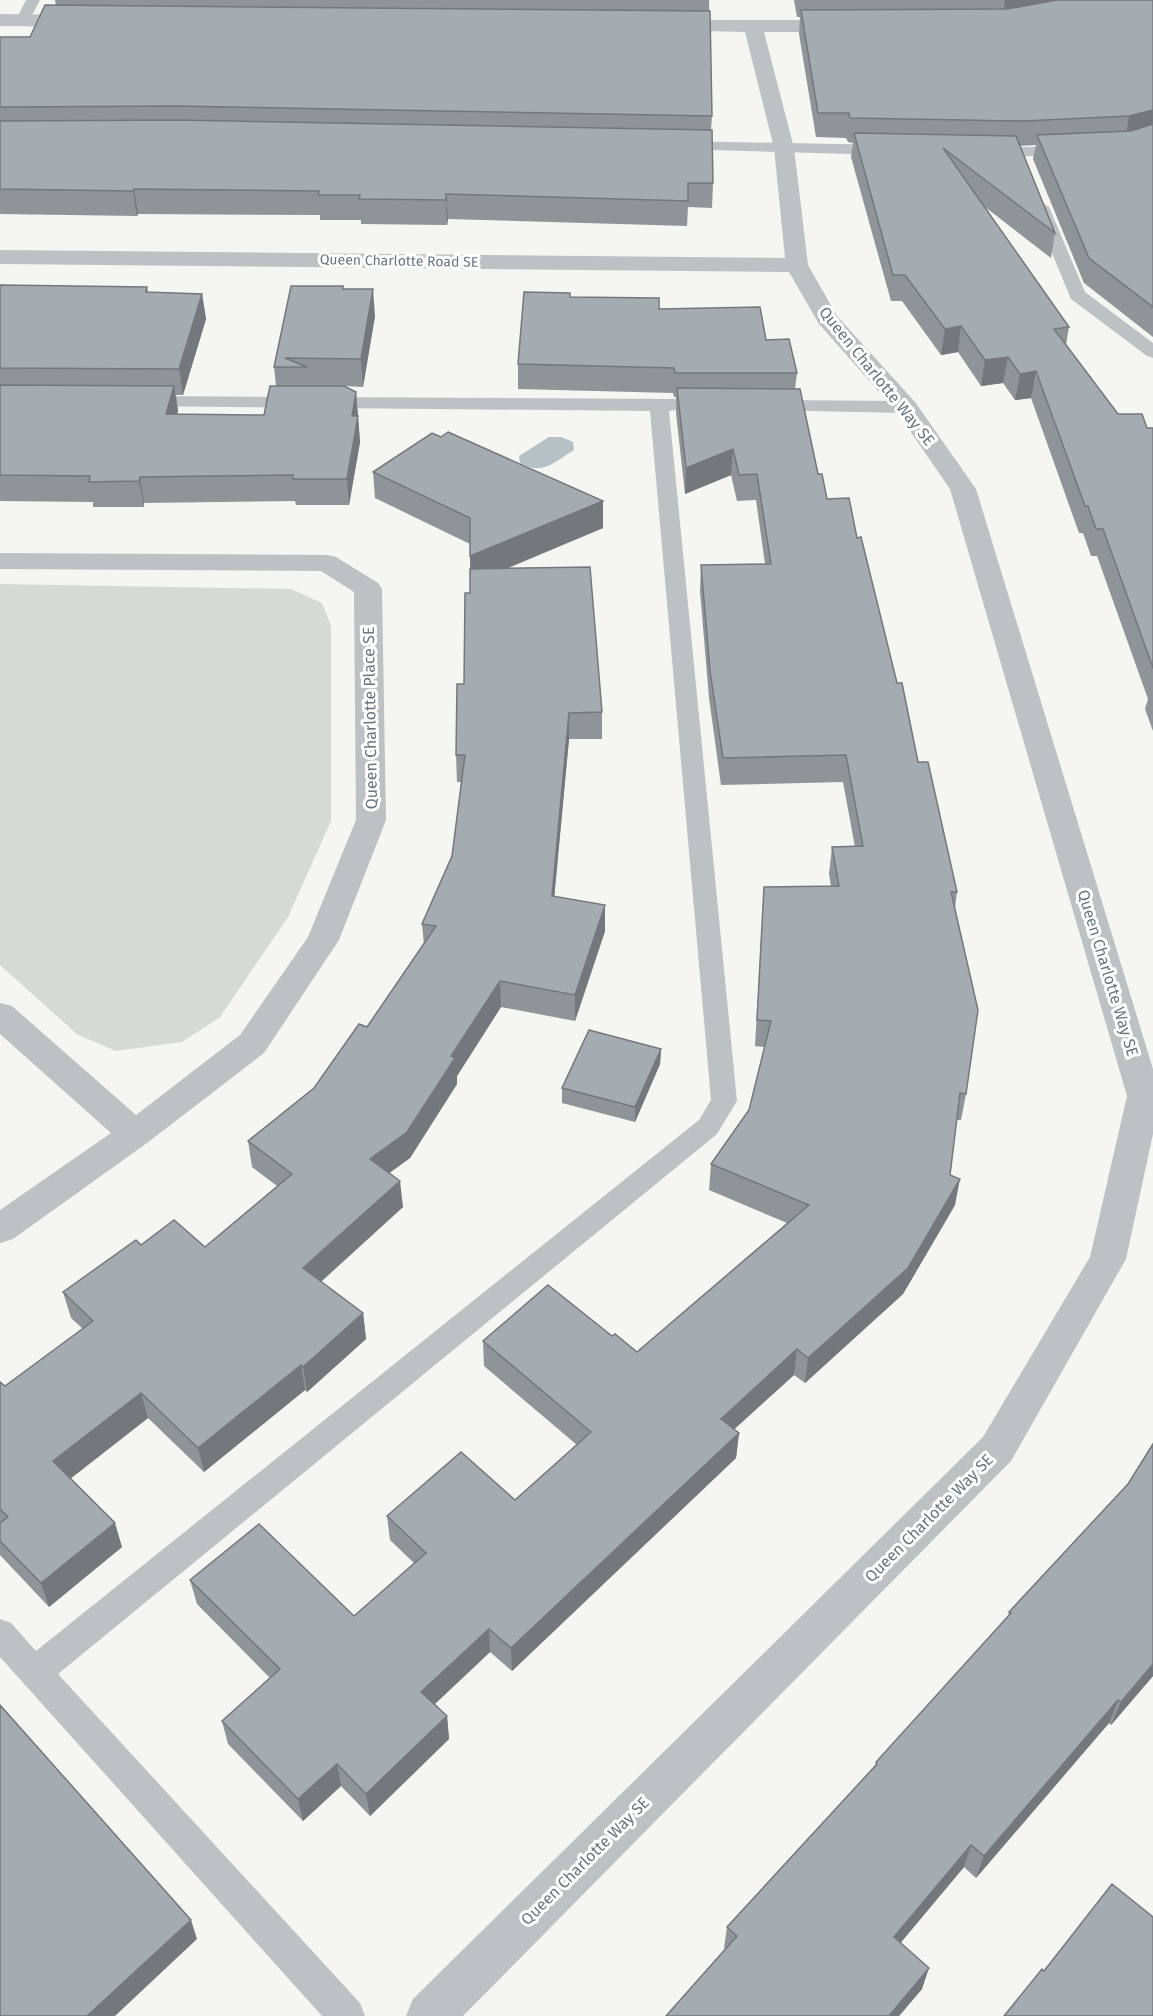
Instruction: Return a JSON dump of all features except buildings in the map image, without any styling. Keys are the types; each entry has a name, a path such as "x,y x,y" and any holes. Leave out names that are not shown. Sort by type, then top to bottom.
{"street":[{"path":"0,20 95,21"},
{"path":"645,26 860,25"},
{"name":"Queen Charlotte Way SE","path":"430,2016 997,1449 1108,1259 1144,1096 963,489 906,407 827,320 797,265 784,148 753,26"},
{"name":"Queen Charlotte Road SE","path":"0,257 797,265"},
{"name":"Queen Charlotte Place SE","path":"0,561 327,563 368,589 371,820 323,940 252,1044 135,1134 0,1229"},
{"path":"0,1016 135,1134"}],"lane":[{"path":"23,20 33,0"},
{"path":"666,146 902,151"},
{"path":"973,152 1022,159 1091,150"},
{"path":"1033,186 1077,295 1153,352"},
{"path":"120,402 694,405"},
{"path":"35,1672 708,1127 724,1101 659,405"},
{"path":"753,406 906,407"},
{"path":"0,1634 347,2016"}],"shaded area":[{"path":"549,437 561,437 573,442 574,450 542,468 528,467 520,463 519,456"},
{"path":"0,584 291,589 322,603 331,626 331,821 288,917 220,1017 182,1042 116,1051 78,1035 0,965"}]}
